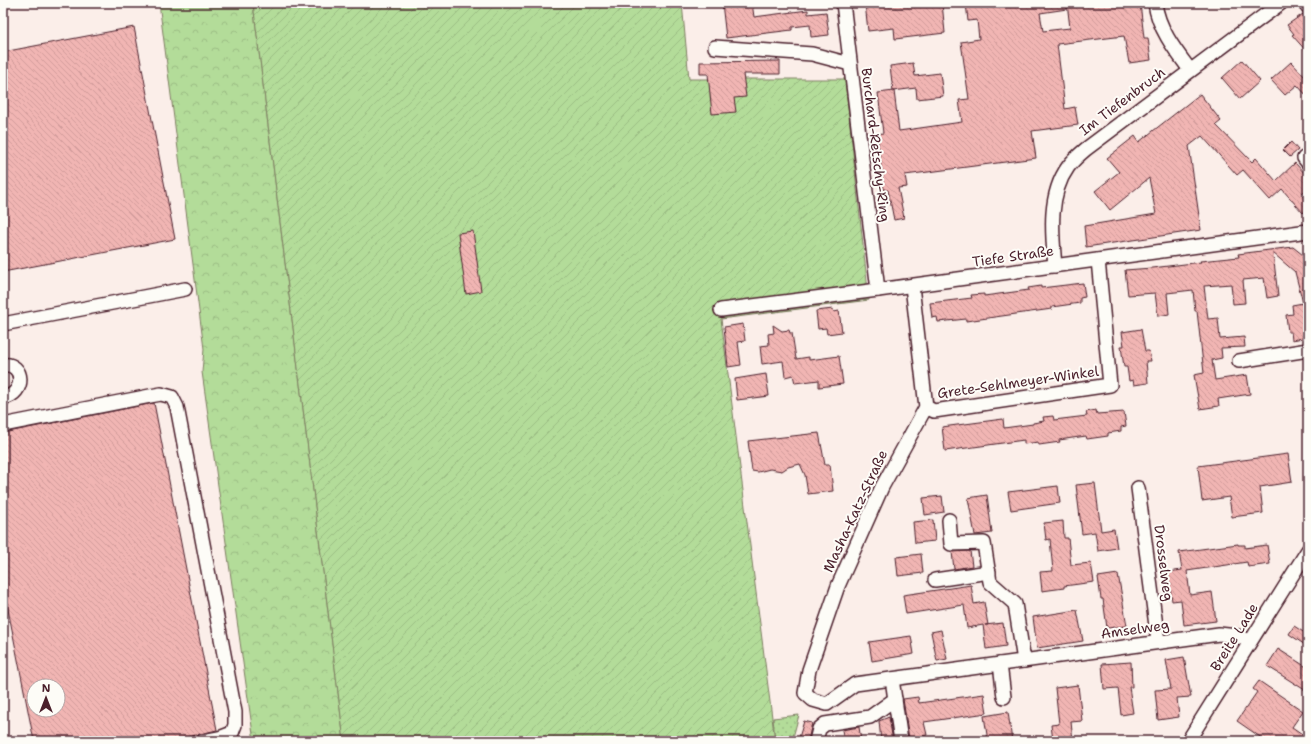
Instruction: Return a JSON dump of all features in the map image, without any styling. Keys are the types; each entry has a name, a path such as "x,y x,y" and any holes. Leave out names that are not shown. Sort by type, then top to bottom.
{"street":[{"name":"Burchard-Retschy-Ring","path":"843,3 878,290"},
{"path":"1155,3 1156,12 1162,26 1190,70"},
{"name":"Im Tiefenbruch","path":"1055,266 1053,210 1058,185 1069,166 1086,149 1281,3"},
{"path":"1305,3 1308,7"},
{"path":"715,47 812,54 850,64"},
{"name":"Tiefe Straße","path":"721,310 912,286 1308,230"},
{"name":"Grete-Sehlmeyer-Winkel","path":"926,407 934,411 1110,385 1098,260"},
{"path":"912,286 926,407"},
{"path":"3,324 185,289"},
{"path":"1239,361 1308,350"},
{"path":"3,365 8,364 16,369 20,378 19,388 11,397 3,398"},
{"path":"3,425 161,394 172,397 178,407 235,712 235,725 232,733 202,741"},
{"name":"Masha-Katz-Straße","path":"855,684 827,704 813,700 805,693 809,670 838,586 882,487 926,407"},
{"name":"Drosselweg","path":"1138,488 1158,641"},
{"path":"949,520 951,544 984,543 990,582 1015,604 1024,661"},
{"name":"Breite Lade","path":"1188,741 1308,550"},
{"path":"934,580 989,572"},
{"name":"Amselweg","path":"855,684 1158,641 1219,634 1237,636 1250,641"},
{"path":"1000,664 1004,697"},
{"path":"892,679 901,741"},
{"path":"816,741 820,729 825,724 870,717 895,699"}],"green space":[{"path":"159,3 253,3 344,741 254,741 202,372 204,349"},
{"path":"253,3 682,3 689,79 845,79 869,300 721,319 775,741 344,741"},
{"path":"799,715 792,741 775,741 773,718"}],"building":[{"path":"722,3 752,3 754,17 808,10 808,14 826,12 829,35 811,37 810,25 792,27 792,30 726,38"},
{"path":"865,3 942,3 945,33 895,39 894,28 868,31"},
{"path":"966,3 1066,3 1067,9 1040,13 1043,31 1070,28 1067,3 1140,3 1144,38 1148,38 1151,60 1129,63 1124,36 1057,44 1065,109 1075,107 1078,125 1032,131 1036,158 905,175 907,187 898,188 904,218 894,220 888,190 884,190 877,134 883,133 878,93 894,91 899,131 962,122 959,100 969,99 961,42 979,39 977,20 968,21"},
{"path":"1303,14 1308,19 1308,53 1292,35 1294,34 1287,25"},
{"path":"134,27 175,239 3,272 3,52"},
{"path":"1242,60 1260,81 1240,99 1222,78"},
{"path":"780,61 780,74 743,74 746,97 734,98 736,112 712,114 708,74 700,74 700,62"},
{"path":"1291,62 1308,80 1308,97 1297,85 1285,95 1271,80"},
{"path":"913,63 915,76 940,73 943,96 917,99 916,88 893,91 890,66"},
{"path":"1200,94 1221,121 1216,125 1252,162 1256,158 1276,181 1295,163 1308,177 1308,188 1301,194 1308,203 1308,208 1303,213 1282,189 1270,200 1243,170 1237,175 1202,136 1189,146 1201,230 1086,247 1084,226 1156,214 1149,178 1110,210 1095,191 1119,172 1107,158 1135,136 1139,142"},
{"path":"1291,142 1298,150 1290,157 1283,150"},
{"path":"473,231 481,291 466,294 458,233"},
{"path":"1293,247 1308,259 1308,337 1292,340 1291,332 1288,332 1286,315 1293,314 1292,305 1303,303 1295,272 1273,253 1278,296 1267,298 1264,278 1243,280 1245,303 1233,304 1231,284 1204,286 1208,319 1218,318 1220,339 1244,337 1245,347 1221,348 1222,358 1212,360 1215,380 1247,375 1250,394 1218,399 1219,406 1200,409 1194,375 1204,373 1197,311 1195,311 1193,290 1167,293 1169,314 1158,316 1155,293 1128,295 1125,270 1239,257 1238,254"},
{"path":"1083,283 1085,297 1080,298 1080,303 1052,307 1052,309 966,321 966,319 938,322 937,317 932,318 930,303 972,298 971,295 984,294 984,296 1029,290 1028,288 1041,286 1041,288"},
{"path":"833,309 834,312 839,311 842,332 827,334 826,328 818,329 816,311"},
{"path":"743,324 745,341 738,342 741,365 728,367 724,327"},
{"path":"773,325 782,331 789,330 790,333 792,333 796,359 809,357 809,360 839,356 843,384 819,387 819,380 795,383 793,375 785,377 783,361 762,364 760,346 769,345 768,334 774,333"},
{"path":"1141,329 1145,351 1149,351 1151,361 1146,361 1148,383 1134,385 1133,380 1129,381 1127,367 1124,367 1121,346 1124,346 1122,332"},
{"path":"766,374 769,396 737,400 735,379"},
{"path":"154,403 217,730 171,741 34,741 29,718 66,718 66,678 26,678 26,700 3,584 3,433"},
{"path":"1096,410 1097,414 1124,412 1126,426 1121,427 1121,431 1108,433 1108,436 1087,439 1086,436 1039,445 1038,442 1024,444 1024,440 945,451 942,427 1003,419 1004,428 1044,421 1043,417 1053,416 1054,420 1087,416 1086,412"},
{"path":"819,433 825,465 830,465 833,491 808,494 805,475 800,464 788,467 782,471 770,469 758,472 752,471 748,441"},
{"path":"1288,454 1292,482 1260,487 1263,513 1232,517 1229,497 1202,501 1198,466"},
{"path":"1095,483 1101,531 1114,529 1117,548 1098,551 1095,532 1082,534 1076,485"},
{"path":"1058,486 1060,503 1011,510 1008,492"},
{"path":"987,495 992,533 975,535 968,498"},
{"path":"942,496 944,512 925,515 923,498"},
{"path":"933,520 935,541 915,543 913,522"},
{"path":"1063,521 1064,538 1068,538 1071,565 1091,563 1094,582 1042,591 1040,572 1053,571 1050,539 1046,540 1044,523"},
{"path":"1238,544 1245,545 1245,548 1267,545 1270,564 1248,567 1247,562 1187,571 1190,595 1212,592 1216,621 1184,625 1181,600 1172,601 1168,572 1182,570 1179,552"},
{"path":"970,551 972,566 954,569 952,552"},
{"path":"921,554 923,573 898,576 896,557"},
{"path":"1118,574 1127,626 1107,628 1098,577"},
{"path":"971,585 974,604 984,602 988,625 1003,623 1006,646 986,649 983,625 967,628 964,605 906,614 903,595"},
{"path":"1077,610 1083,641 1037,648 1033,617"},
{"path":"1294,626 1308,635 1308,647 1289,634"},
{"path":"941,630 947,659 937,661 931,632"},
{"path":"911,636 914,654 872,661 869,642"},
{"path":"1278,649 1308,668 1308,692 1267,666"},
{"path":"1184,657 1191,697 1177,698 1179,717 1158,720 1155,690 1171,689 1166,660"},
{"path":"1131,662 1132,687 1129,687 1133,713 1121,715 1118,688 1104,689 1102,664"},
{"path":"1259,681 1303,711 1292,727 1308,738 1308,741 1266,741 1237,721 1257,692 1253,689"},
{"path":"1078,685 1082,721 1071,722 1073,741 1053,741 1051,725 1059,724 1055,688"},
{"path":"984,694 987,713 924,722 927,735 909,739 903,699 918,697 919,703"},
{"path":"1008,712 1012,741 988,741 984,716"},
{"path":"889,717 893,741 881,741 879,721"},
{"path":"804,721 812,723 808,741 798,741"},
{"path":"859,727 861,741 844,741 842,730"}]}
